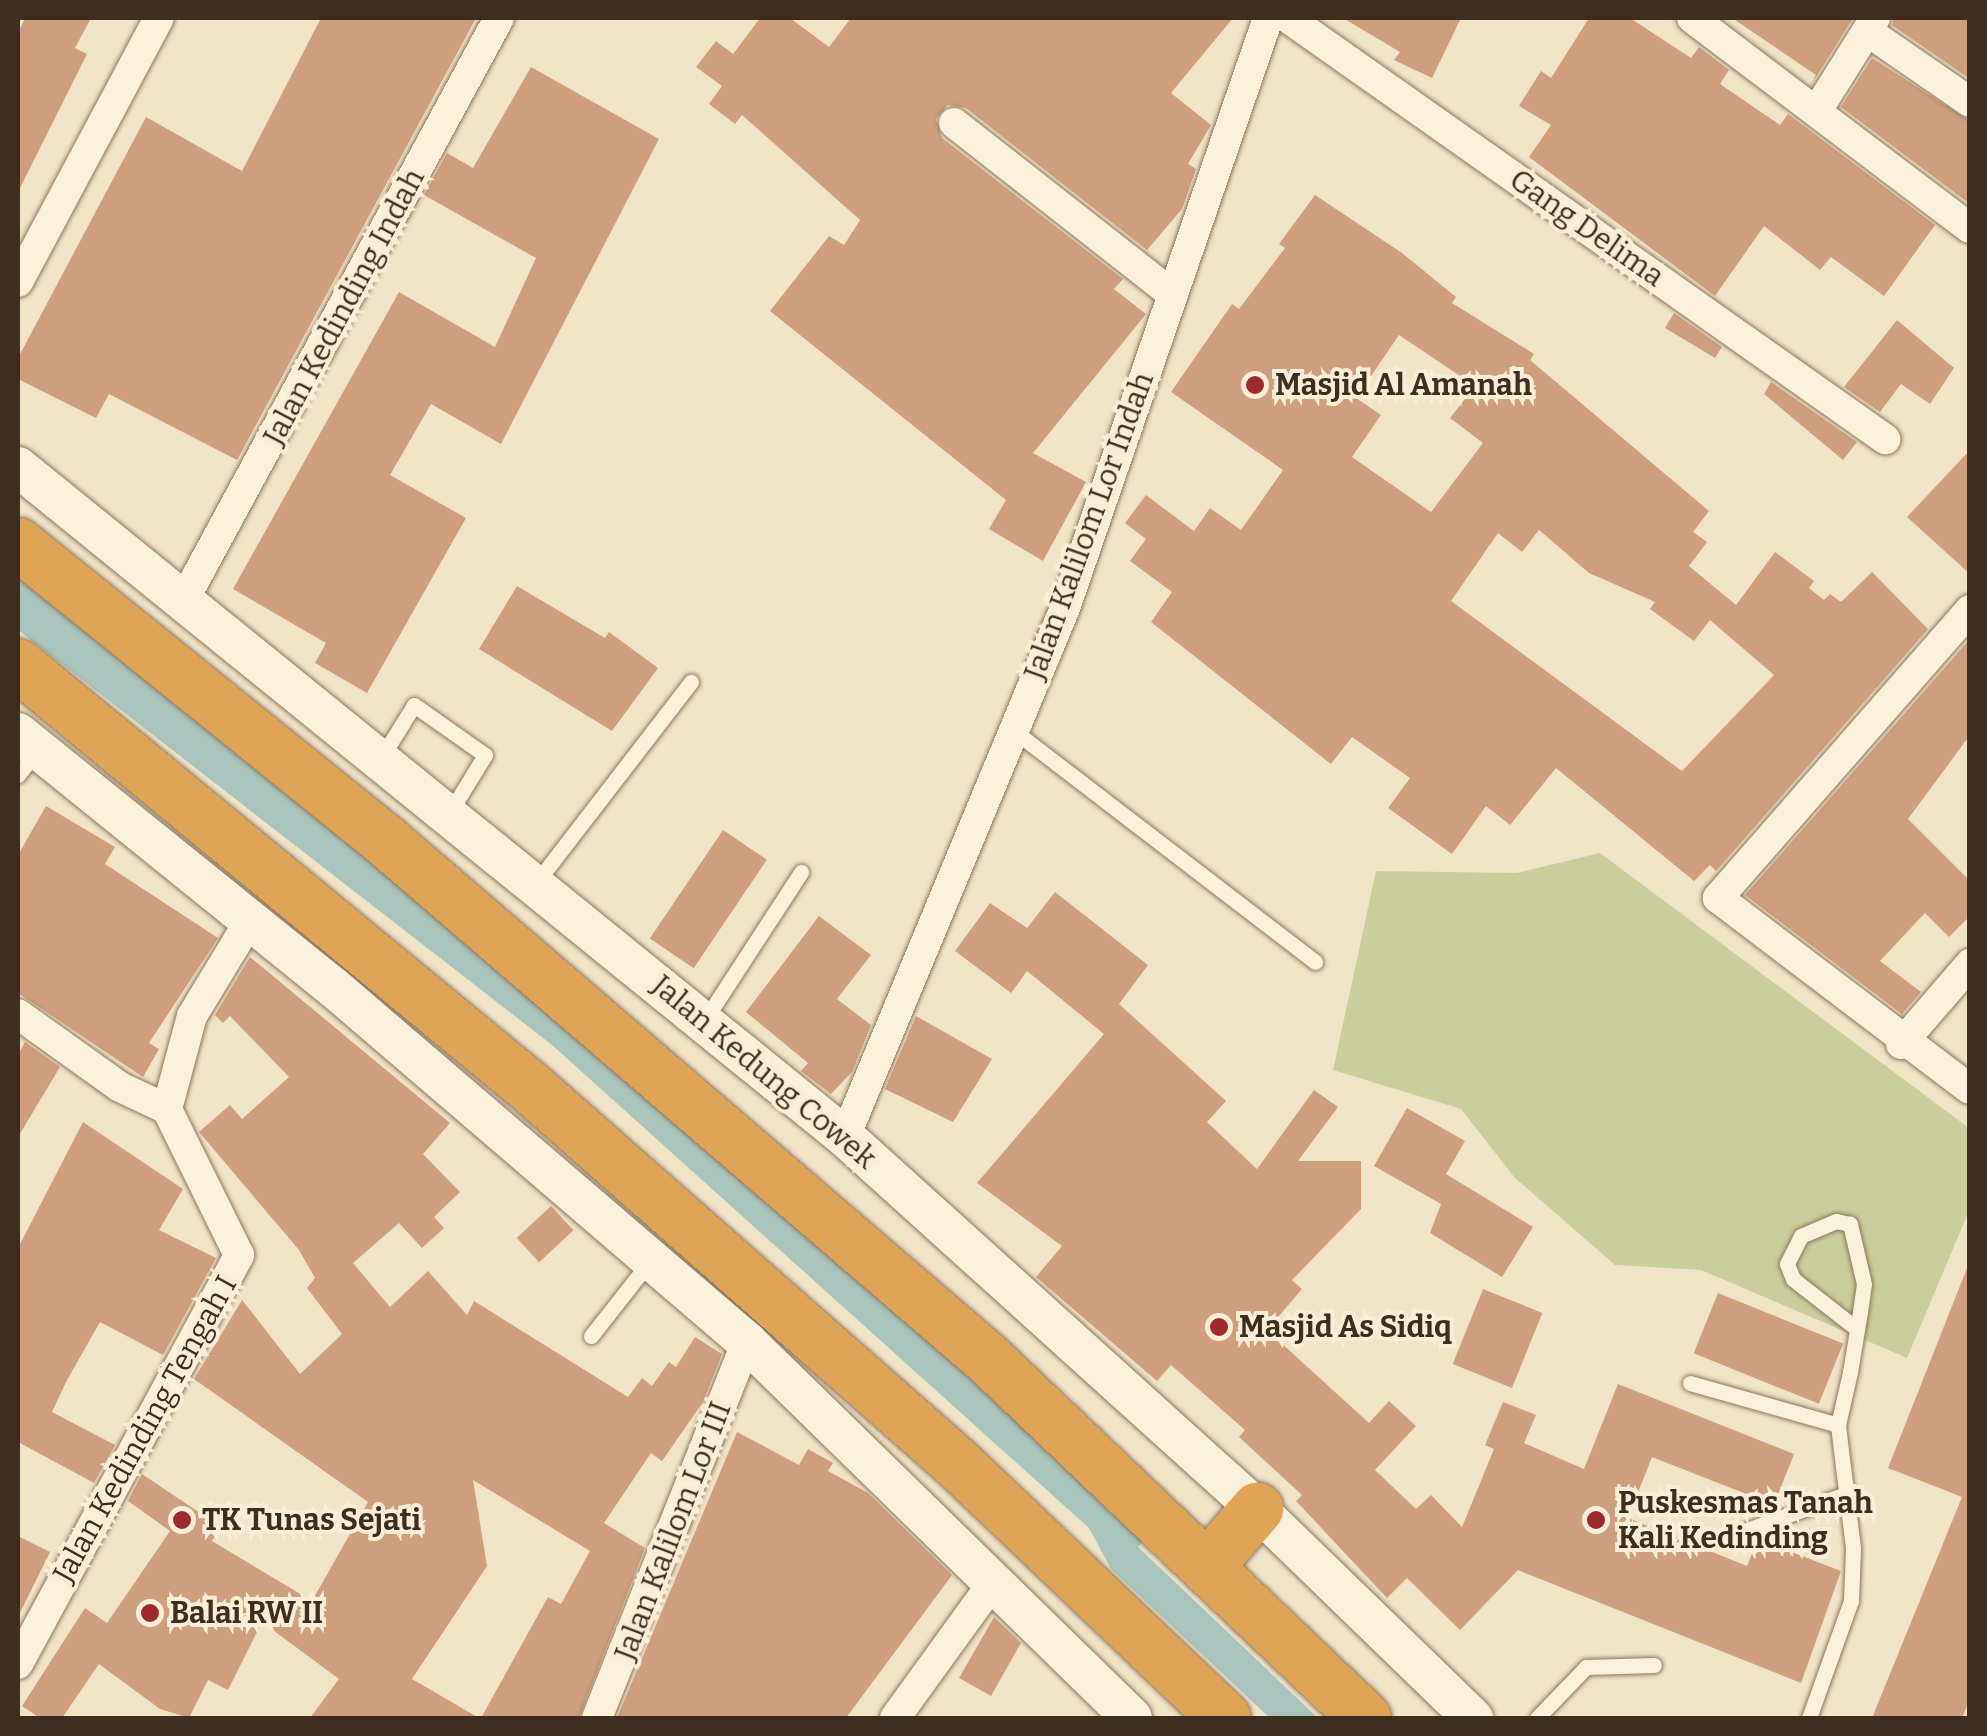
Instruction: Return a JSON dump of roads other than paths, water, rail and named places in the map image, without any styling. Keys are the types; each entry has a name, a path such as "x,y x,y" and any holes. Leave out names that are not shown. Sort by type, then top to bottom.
{"highway":[{"path":"18,544 170,662 988,1359 1366,1718"},
{"path":"18,665 531,1088 960,1465 1225,1718"},
{"path":"1207,1567 1257,1509"}],"main road":[{"name":"Jalan Kedung Cowek","path":"18,467 186,596 845,1137 1257,1509 1474,1718"},
{"path":"24,753 249,922 747,1342 1132,1718"}],"street":[{"path":"18,282 159,18"},
{"name":"Jalan Kedinding Indah","path":"186,596 499,18"},
{"name":"Jalan Kalilom Lor Indah","path":"845,1137 1011,728 1064,608 1268,18"},
{"name":"Gang Delima","path":"1288,18 1886,439"},
{"path":"1692,18 1818,109 1970,228"},
{"path":"1818,109 1871,24 1970,102"},
{"path":"954,123 1173,295"},
{"path":"1970,610 1720,889 1720,903 1902,1044 1970,1090"},
{"path":"18,1014 120,1087 167,1110 192,1016 249,922"},
{"path":"1902,1044 1970,964"},
{"name":"Jalan Kedinding Tengah I","path":"18,1664 240,1255 167,1110"},
{"name":"Jalan Kalilom Lor III","path":"596,1718 747,1342"},
{"path":"896,1718 992,1584"}],"lane":[{"path":"536,883 691,682"},
{"path":"381,758 414,705 484,755 450,812"},
{"path":"1011,728 1315,962"},
{"path":"704,1021 801,872"},
{"path":"1810,1718 1851,1601 1853,1548 1843,1496 1838,1425 1857,1329 1862,1255 1850,1224 1836,1221 1800,1236 1787,1264 1793,1279 1857,1329"},
{"path":"591,1336 651,1260"},
{"path":"1690,1383 1838,1425"},
{"path":"1728,1537 1843,1496"},
{"path":"1537,1718 1586,1667 1654,1665"}],"water":[{"path":"18,572 331,817 1150,1533 1138,1547 1318,1718 1270,1718 1111,1569 1089,1528 552,1045 18,630"}],"place":[{"name":"Masjid Al Amanah","path":"1255,385"},
{"name":"Masjid As Sidiq","path":"1219,1327"},
{"name":"TK Tunas Sejati","path":"182,1520"},
{"name":"Puskesmas Tanah Kali Kedinding","path":"1596,1520"},
{"name":"Balai RW II","path":"150,1613"}]}
